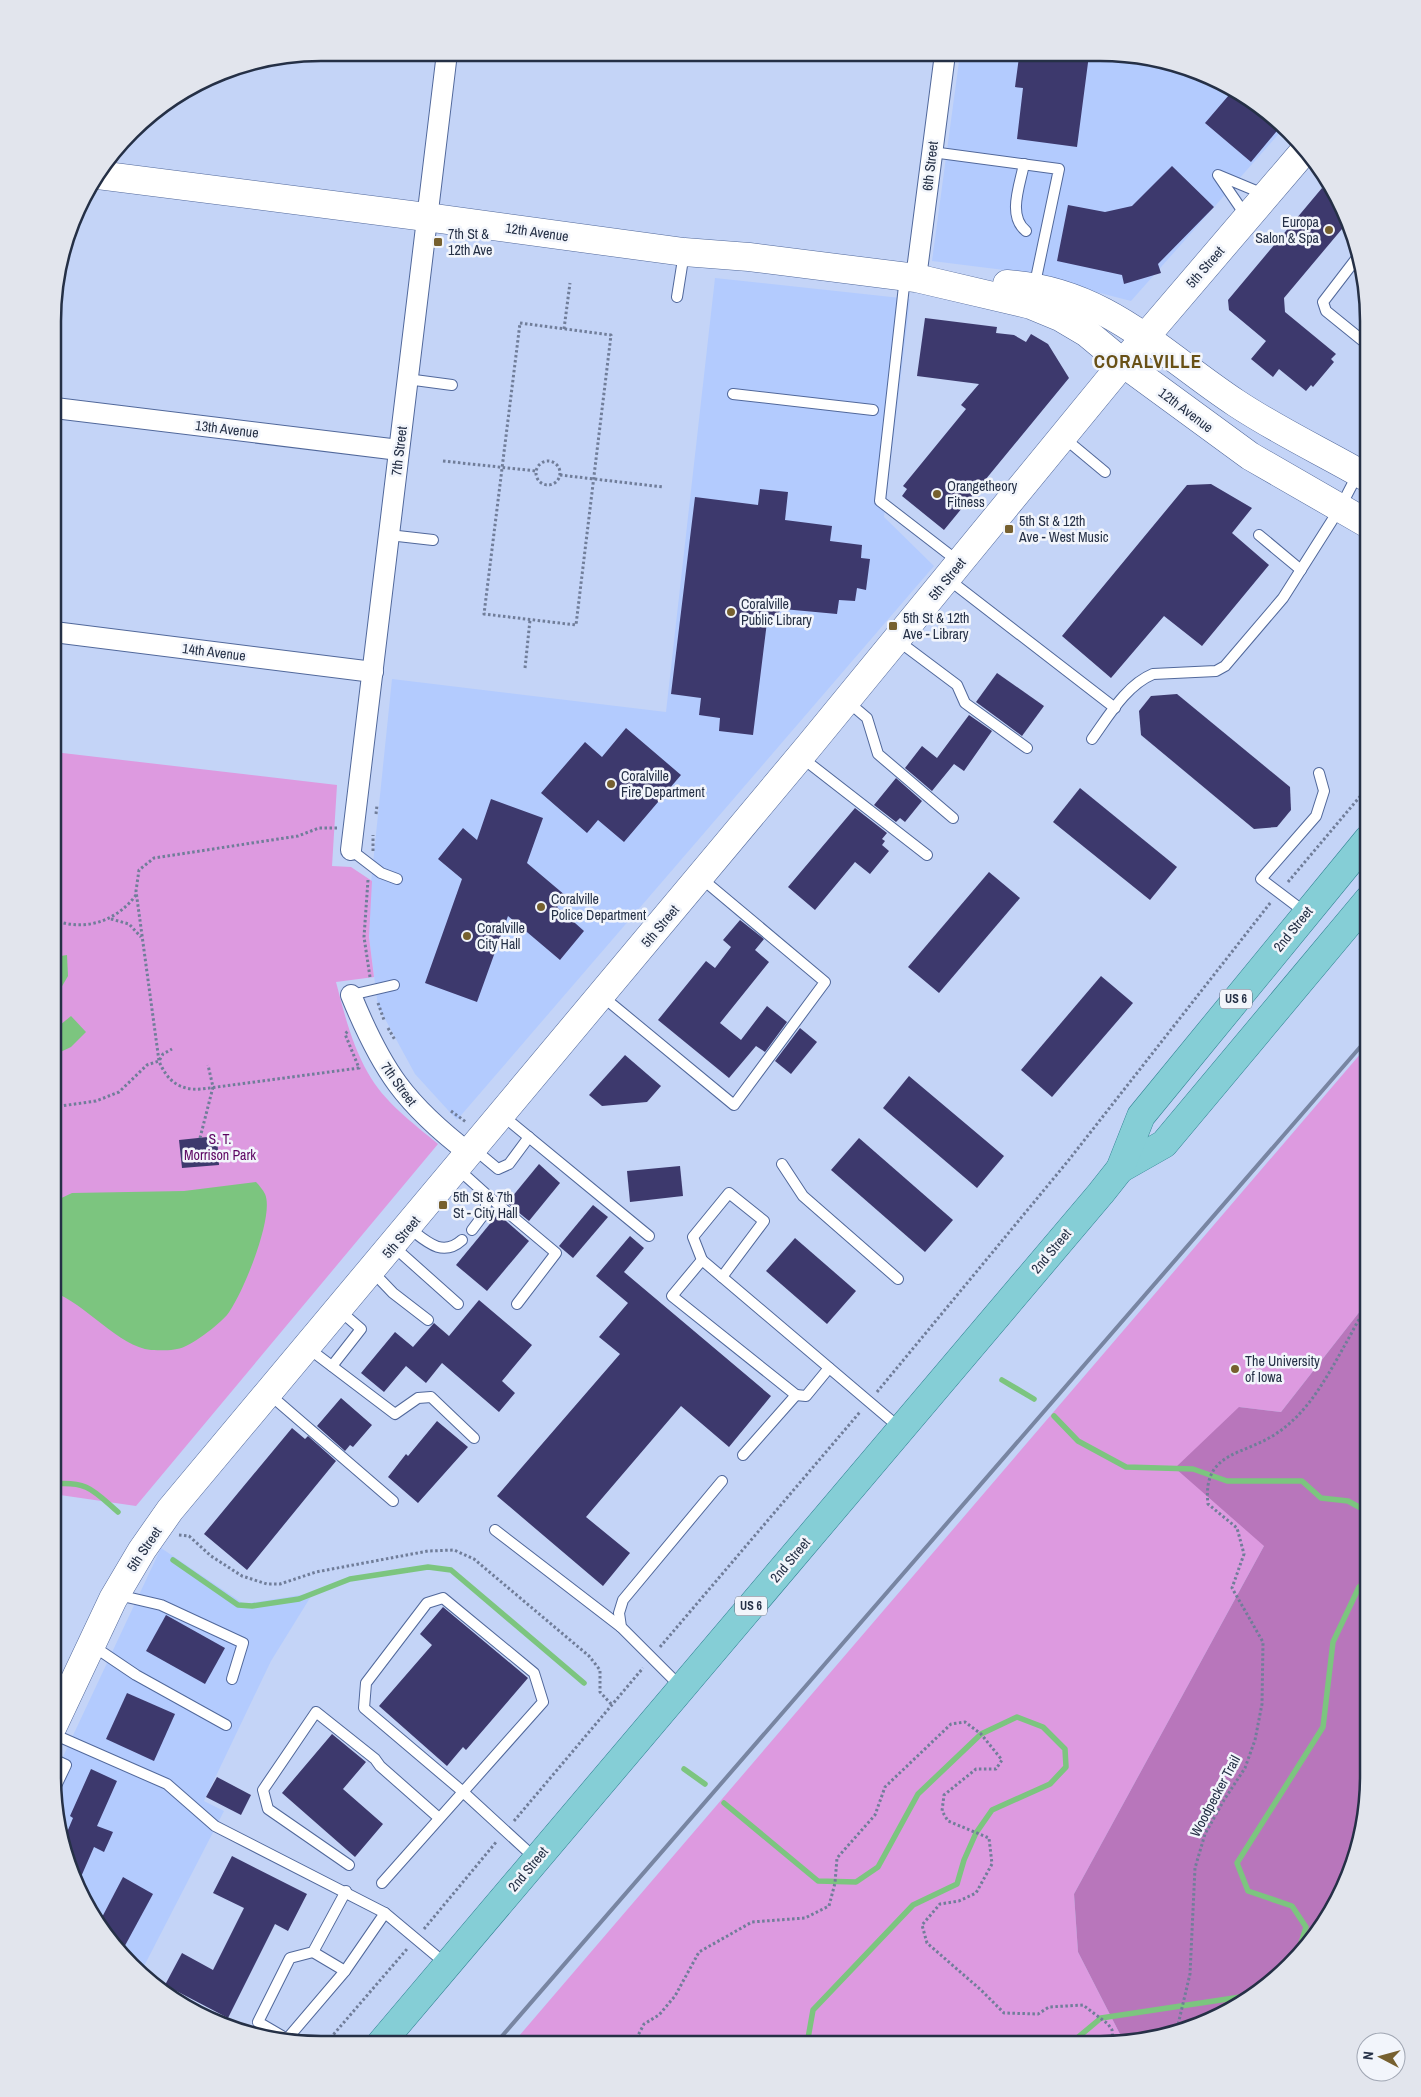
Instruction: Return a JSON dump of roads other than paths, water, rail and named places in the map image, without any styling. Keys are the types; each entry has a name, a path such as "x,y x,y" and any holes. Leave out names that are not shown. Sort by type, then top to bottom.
{"main road":[{"name":"2nd Street","path":"387,2036 1120,1169 1141,1116 1360,848"},
{"name":"2nd Street","path":"1120,1169 1164,1144 1360,910"}],"street":[{"name":"7th Street","path":"351,850 446,61"},
{"name":"6th Street","path":"911,277 932,152 943,61"},
{"name":"5th Street","path":"61,1701 64,1691 115,1595 142,1550 170,1510 401,1237 468,1149 502,1115 801,757 1123,363 1300,156"},
{"name":"12th Avenue","path":"105,177 426,217 684,252 749,257 911,277 1015,284 1034,288 1077,299 1103,310 1145,337 1237,404 1360,466"},
{"name":"12th Avenue","path":"911,277 1031,305 1053,314 1087,333 1123,363 1243,451 1360,519"},
{"name":"13th Avenue","path":"61,409 399,450"},
{"name":"14th Avenue","path":"61,633 373,672"},
{"name":"7th Street","path":"351,995 371,1042 388,1073 410,1102 436,1127 468,1149"}],"lane":[{"path":"932,152 1059,169 1034,288"},
{"path":"1024,164 1015,211 1017,221 1026,231"},
{"path":"1247,218 1218,175 1267,195"},
{"path":"678,296 684,252"},
{"path":"1353,263 1323,302 1326,311 1360,339"},
{"path":"911,277 880,501 954,570 1115,708"},
{"path":"408,380 452,386"},
{"path":"733,394 873,410"},
{"path":"1064,437 1104,472"},
{"path":"1092,739 1137,683 1153,674 1216,671 1226,666 1283,598 1360,476"},
{"path":"389,535 434,540"},
{"path":"1259,535 1301,570"},
{"path":"897,640 957,685 965,703 1027,748"},
{"path":"846,701 866,718 878,754 953,818"},
{"path":"801,757 927,855"},
{"path":"1306,913 1261,878 1316,816 1324,791 1319,773"},
{"path":"351,850 381,873 397,878"},
{"path":"602,996 734,1105 825,982 700,877"},
{"path":"351,995 394,985"},
{"path":"502,1115 649,1236"},
{"path":"468,1149 498,1168 509,1164 528,1137"},
{"path":"468,1149 488,1196 556,1253 517,1304"},
{"path":"782,1164 803,1196 898,1280"},
{"path":"722,1277 764,1221 729,1193 693,1237 702,1260 829,1368 869,1401 901,1429"},
{"path":"472,1230 484,1214 488,1196"},
{"path":"401,1237 436,1248 449,1248 462,1240"},
{"path":"401,1237 458,1304"},
{"path":"702,1260 672,1296 796,1395 806,1396 829,1368"},
{"path":"372,1270 393,1293 428,1320"},
{"path":"332,1366 361,1329 339,1310"},
{"path":"308,1347 395,1414 418,1398 431,1397 474,1438"},
{"path":"268,1394 393,1500"},
{"path":"743,1455 796,1395"},
{"path":"621,1628 619,1613 623,1600 722,1481"},
{"path":"495,1530 621,1628 682,1688"},
{"path":"115,1595 161,1605 243,1643 232,1679"},
{"path":"382,1883 462,1791 543,1702 534,1673 443,1598 427,1603 366,1683 364,1708 462,1791 536,1860"},
{"path":"90,1644 136,1676 226,1725"},
{"path":"349,1864 268,1809 263,1790 316,1712 375,1759 380,1766 439,1818"},
{"path":"61,1738 167,1784 216,1826 346,1891 385,1913 416,1937 447,1965"},
{"path":"61,1763 66,1765 61,1775"},
{"path":"313,1952 346,1891"},
{"path":"291,2034 344,1971 385,1913"},
{"path":"275,2032 258,2022 290,1958 313,1952 344,1971"}],"waterway":[{"path":"1002,1380 1034,1399"},
{"path":"1054,1416 1078,1441 1126,1467 1193,1469 1227,1481 1302,1481 1321,1498 1348,1501 1360,1508"},
{"path":"61,1483 74,1484 89,1489 118,1512"},
{"path":"173,1560 238,1605 252,1606 299,1599 350,1579 428,1567 451,1570 584,1683"},
{"path":"1303,1938 1306,1927 1292,1906 1248,1891 1237,1863 1323,1727 1333,1642 1360,1586"},
{"path":"724,1803 818,1881 856,1882 878,1867 918,1794 981,1734 1017,1717 1043,1727 1065,1749 1066,1767 1050,1784 992,1810 976,1833 964,1860 957,1884 913,1905 813,2010 808,2036"},
{"path":"684,1769 705,1784"},
{"path":"1080,2036 1101,2018 1235,1998"}],"railway":[{"path":"502,2036 1360,1047"}],"place":[{"name":"Europa Salon & Spa","path":"1329,230"},
{"name":"7th St & 12th Ave","path":"438,242"},
{"name":"Orangetheory Fitness","path":"937,494"},
{"name":"5th St & 12th Ave - West Music","path":"1009,529"},
{"name":"Coralville Public Library","path":"731,612"},
{"name":"5th St & 12th Ave - Library","path":"893,626"},
{"name":"Coralville Fire Department","path":"611,784"},
{"name":"Coralville Police Department","path":"541,907"},
{"name":"Coralville City Hall","path":"467,936"},
{"name":"5th St & 7th St - City Hall","path":"443,1205"},
{"name":"The University of Iowa","path":"1235,1369"}],"district":[{"name":"CORALVILLE","path":"1148,361"}],"park label":[{"name":"S. T. Morrison Park","path":"220,1148"}]}
